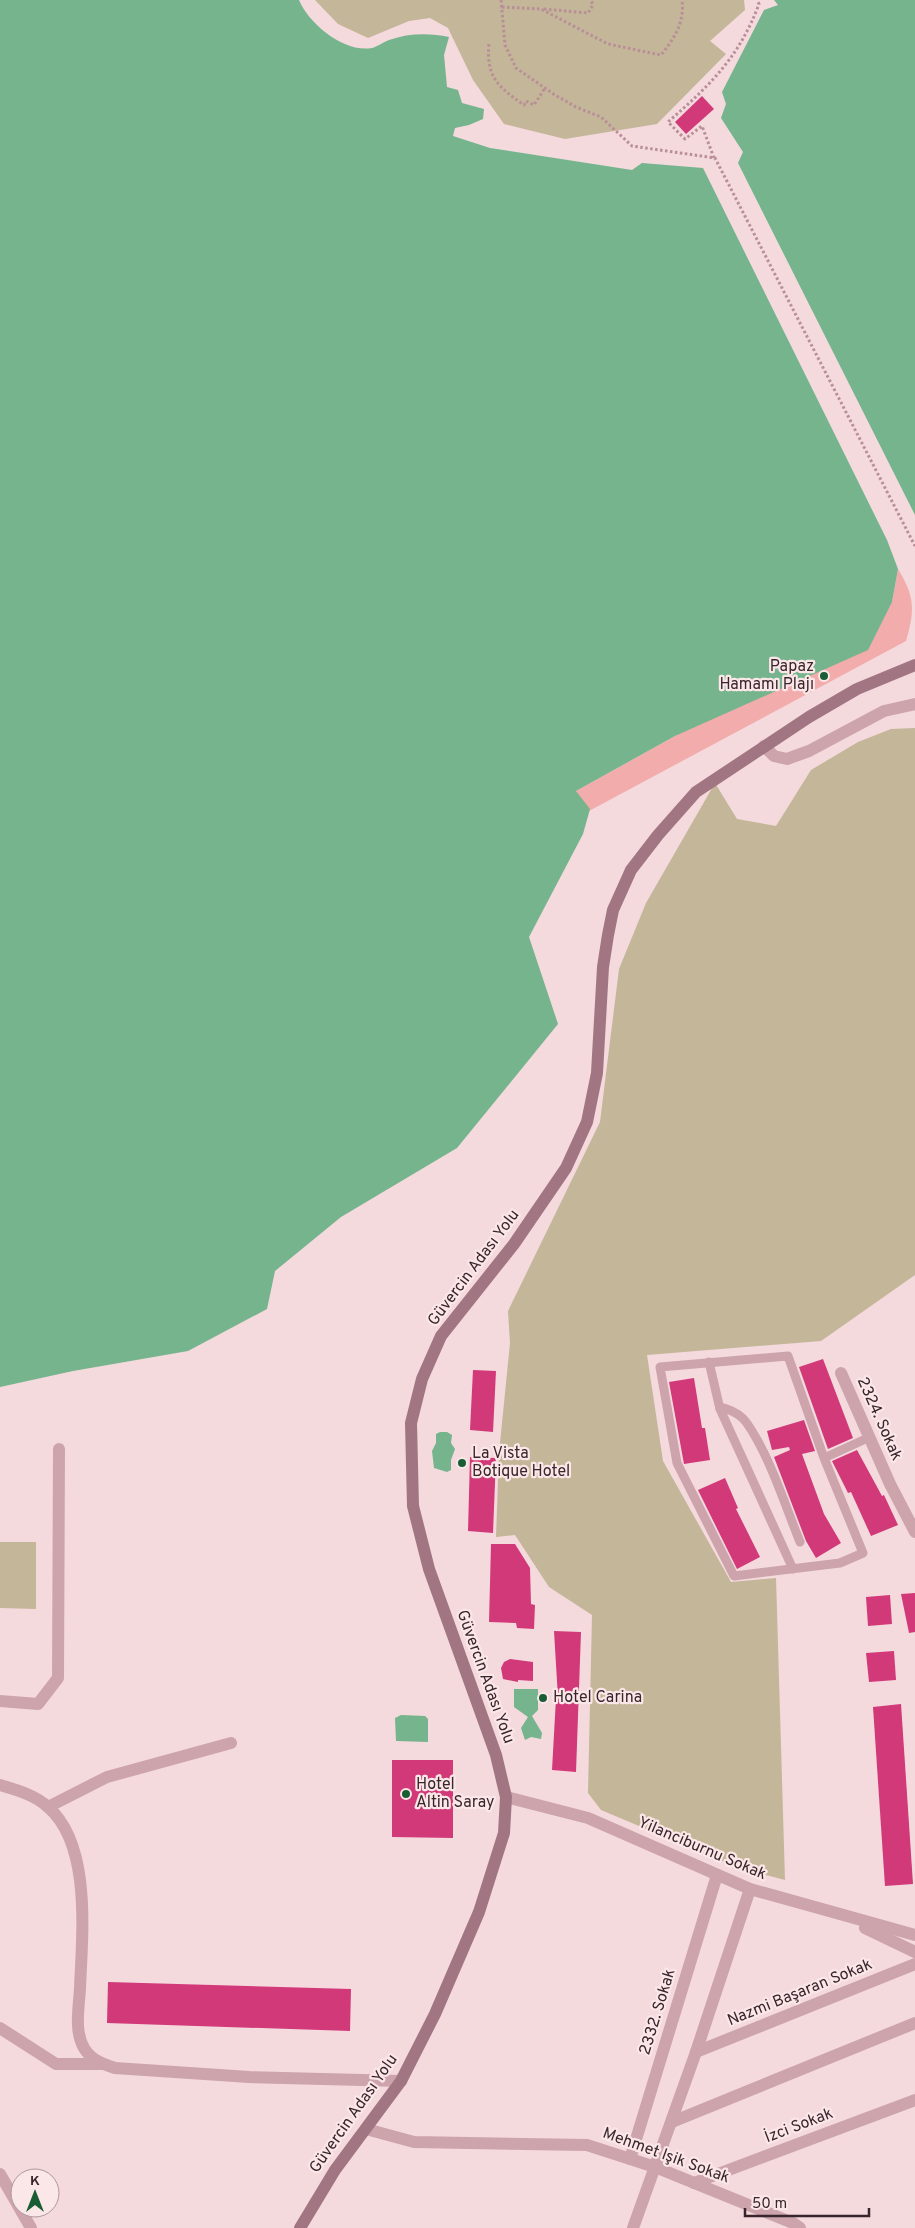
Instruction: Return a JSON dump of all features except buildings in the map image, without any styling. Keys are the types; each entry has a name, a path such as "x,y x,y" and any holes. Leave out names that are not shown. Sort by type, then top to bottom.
{"main road":[{"name":"Güvercin Adası Yolu","path":"300,2228 335,2170 401,2081 435,2014 479,1912 504,1833 506,1797 496,1755 429,1569 413,1506 411,1423 422,1379 441,1336 514,1244 566,1168 587,1122 597,1073 603,967 608,935 613,910 631,870 658,835 696,792 764,746 857,689 915,665"}],"street":[{"path":"764,746 774,756 787,759 809,751 884,711 915,704"},
{"name":"2324. Sokak","path":"841,1373 915,1532"},
{"path":"0,1702 38,1704 58,1678 58,1449"},
{"path":"48,1807 107,1777 231,1744"},
{"path":"0,1785 20,1790 48,1807 63,1826 76,1858 81,1902 78,2026 84,2048 98,2063 115,2068 249,2076 401,2081"},
{"name":"Yilanciburnu Sokak","path":"506,1797 588,1818 750,1889 915,1935"},
{"name":"2332. Sokak","path":"630,2159 718,1875"},
{"path":"633,2228 672,2122 750,1889"},
{"path":"834,1912 915,1952"},
{"name":"Nazmi Başaran Sokak","path":"696,2052 915,1964"},
{"path":"672,2122 915,2023"},
{"path":"0,2028 56,2064 103,2064"},
{"name":"İzci Sokak","path":"694,2183 915,2100"},
{"name":"Mehmet Işik Sokak","path":"366,2129 414,2142 587,2144 656,2167 793,2223 800,2228"},
{"path":"0,2174 32,2228"}],"lane":[{"path":"788,1356 824,1458 863,1553 840,1563 734,1576 677,1463 660,1367 788,1356"},
{"path":"709,1362 720,1409 793,1569"},
{"path":"720,1409 724,1408 738,1413 746,1422 760,1447 800,1542"},
{"path":"824,1458 870,1437"}],"path":[{"path":"501,0 505,45 516,68 576,107 601,117 632,146 715,158"},
{"path":"502,7 588,13 593,5 591,0"},
{"path":"541,9 608,44 661,55 675,38 683,10 682,0"},
{"path":"756,0 759,4 755,15 725,68 668,122 685,138 702,126 715,158 915,546"},
{"path":"488,44 487,62 493,78 504,91 524,105 526,101 534,105 545,88"}],"shaded area":[{"path":"0,0 299,0 319,27 329,35 350,46 372,48 389,40 412,35 426,34 449,37 444,55 447,87 458,90 462,103 484,109 483,119 455,128 453,136 490,148 632,170 642,163 703,168 887,540 898,569 892,602 868,650 675,736 576,791 590,809 583,834 529,937 558,1024 457,1148 341,1217 275,1271 267,1309 188,1351 73,1371 0,1387"},
{"path":"315,0 744,0 745,10 710,41 726,54 657,124 565,139 504,124 473,80 448,28 430,18 409,21 368,38 338,24"},
{"path":"774,0 915,0 915,515 738,163 743,152 721,118 726,104 722,92 764,10 778,5"},
{"path":"915,728 915,1275 821,1341 647,1355 663,1461 731,1582 776,1578 785,1880 739,1868 601,1810 588,1793 592,1615 549,1587 515,1535 496,1537 499,1453 510,1343 508,1311 600,1122 619,969 646,903 715,783 737,819 776,826 811,770 858,742 891,729"},
{"path":"447,1432 452,1435 451,1443 455,1449 451,1460 451,1470 447,1472 434,1468 432,1451 436,1443 436,1434"},
{"path":"0,1542 36,1542 36,1609 0,1608"},
{"path":"514,1689 538,1689 538,1710 532,1716 542,1733 541,1739 531,1737 525,1740 521,1728 528,1717 514,1707"},
{"path":"401,1715 425,1716 428,1719 428,1742 396,1741 395,1718"}],"sand":[{"name":"Papaz Hamamı Plajı","path":"898,569 908,588 912,604 911,621 906,641 589,811 576,791 675,736 892,602"}],"place":[{"name":"Papaz Hamamı Plajı","path":"824,676"},
{"name":"La Vista Botique Hotel","path":"462,1463"},
{"name":"Hotel Carina","path":"543,1698"},
{"name":"Hotel Altin Saray","path":"406,1794"}]}
